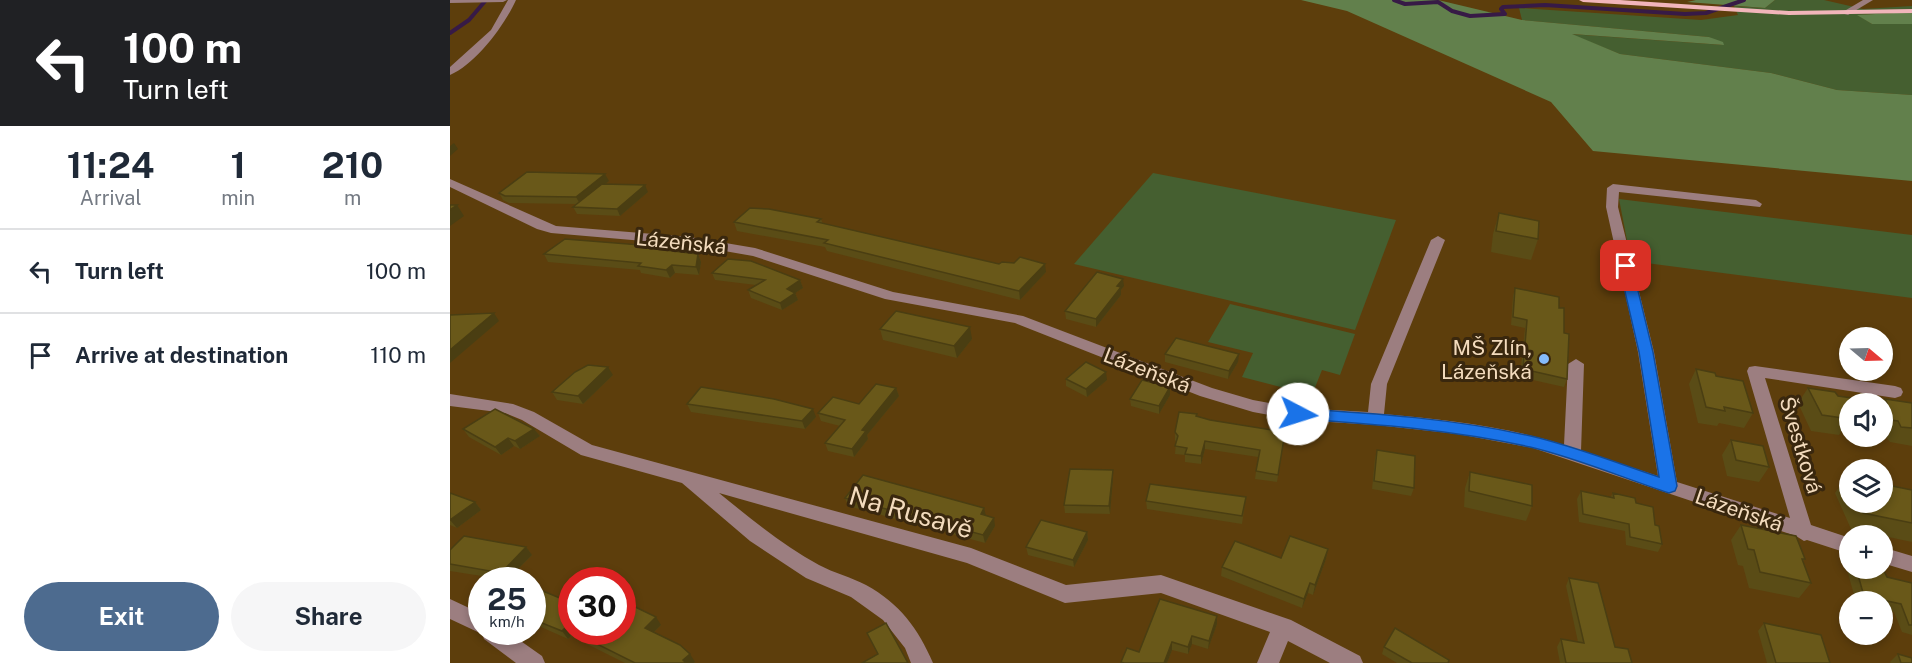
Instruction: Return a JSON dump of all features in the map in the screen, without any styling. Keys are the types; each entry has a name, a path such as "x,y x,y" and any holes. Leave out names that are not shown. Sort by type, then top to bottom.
{"main road":[{"path":"1583,0 1742,11 1845,13 1912,10"}],"street":[{"path":"450,1 503,0"},
{"path":"450,72 495,33 503,22 512,0"},
{"path":"1845,13 1869,0"},
{"name":"Lázeňská","path":"450,183 531,221 556,230 690,241 755,252 900,298 1018,319 1229,400 1298,414 1376,419 1491,433 1534,442 1839,543"},
{"path":"1669,486 1646,352 1612,207 1613,189 1756,204"},
{"path":"1376,419 1379,384 1438,240"},
{"path":"1572,455 1576,364"},
{"name":"Švestková","path":"1804,533 1755,371 1895,392"},
{"name":"Na Rusavě","path":"450,400 516,411 587,450 970,556 1065,594 1161,584 1283,627 1352,663"},
{"path":"684,476 757,535 813,572 858,591 890,613 913,642 922,663"},
{"path":"1893,558 1912,564"},
{"path":"450,608 468,618"},
{"path":"1268,663 1283,627"},
{"path":"510,645 534,663"}],"green space":[{"path":"1301,0 1438,0 1522,20 1709,37 1723,42 1724,45 1572,34 1620,54 1771,73 1837,90 1912,95 1912,181 1593,151 1551,102 1347,11"},
{"path":"1775,0 1824,0 1863,9 1912,6 1912,12 1858,15 1872,24 1912,24 1912,95 1837,90 1771,73 1620,54 1570,34 1723,45 1709,37 1522,20 1519,8 1701,20 1738,15 1734,6 1765,8"},
{"path":"1775,0 1765,8 1687,2"},
{"path":"1912,12 1912,24 1872,24 1857,15"},
{"path":"1153,173 1396,220 1355,330 1074,264"},
{"path":"1619,199 1912,235 1912,298 1631,261"},
{"path":"1230,304 1355,334 1340,375 1322,370 1312,395 1242,377 1253,353 1208,342"}],"building":[{"path":"527,172 605,174 576,197 505,196 499,193"},
{"path":"602,184 645,185 617,209 573,207"},
{"path":"750,208 769,209 821,219 817,222 999,264 1014,263 1020,257 1045,264 1019,291 824,243 828,240 734,222"},
{"path":"1499,213 1539,221 1538,239 1496,231"},
{"path":"565,239 641,245 639,247 698,254 696,267 672,265 666,270 638,266 641,263 544,254"},
{"path":"728,259 751,261 800,280 787,289 795,293 780,303 748,290 765,280 712,273"},
{"path":"1097,272 1123,279 1117,286 1121,287 1096,319 1065,311"},
{"name":"MŠ Zlín, Lázeňská","path":"1515,288 1559,297 1559,308 1564,308 1564,333 1569,334 1567,379 1523,369 1527,320 1513,317"},
{"path":"896,311 970,327 954,346 880,329"},
{"path":"494,313 450,350 450,315"},
{"path":"1176,338 1239,354 1229,371 1165,354"},
{"path":"1086,362 1106,372 1086,389 1066,379"},
{"path":"588,365 608,367 578,396 552,392 575,372"},
{"path":"1696,369 1715,373 1716,376 1743,381 1753,413 1724,407 1725,411 1706,407"},
{"path":"1142,380 1170,387 1159,406 1130,399"},
{"path":"876,384 896,388 862,430 866,431 852,449 825,443 845,420 818,413 833,397 859,404"},
{"path":"701,387 774,399 813,409 802,421 687,404"},
{"path":"1808,388 1835,392 1839,396 1839,417 1822,415"},
{"path":"1893,400 1912,403 1912,428 1901,427 1898,421 1893,420"},
{"path":"495,409 534,429 515,441 508,438 495,447 463,429"},
{"path":"1179,412 1197,414 1196,416 1210,420 1285,432 1278,475 1256,471 1260,450 1205,441 1201,456 1185,454 1187,448 1175,446 1178,436 1175,432"},
{"path":"1731,440 1763,446 1769,467 1736,460"},
{"path":"1377,450 1415,456 1414,488 1374,481"},
{"path":"1070,469 1113,470 1109,506 1064,505"},
{"path":"1470,472 1532,485 1532,506 1469,491"},
{"path":"863,475 984,508 981,514 994,518 983,535 845,498"},
{"path":"1150,484 1246,497 1242,516 1146,501"},
{"path":"1893,486 1912,490 1912,523 1863,513 1893,513"},
{"path":"1581,491 1614,498 1613,493 1635,498 1636,503 1653,507 1655,525 1659,526 1662,544 1630,537 1629,524 1583,514"},
{"path":"450,493 475,502 450,520"},
{"path":"1041,520 1087,532 1073,560 1026,547"},
{"path":"1741,525 1796,536 1811,583 1760,572 1754,550 1748,549"},
{"path":"464,536 526,547 507,567 468,567 450,564 450,550"},
{"path":"1290,536 1328,549 1315,585 1310,583 1304,599 1222,567 1235,541 1281,558"},
{"path":"1569,578 1598,583 1615,647 1628,649 1632,663 1566,663 1561,639 1584,643"},
{"path":"1893,578 1912,583 1912,625 1909,625 1901,604 1893,602 1893,591 1863,591 1859,579"},
{"path":"546,592 558,597 558,629 546,625"},
{"path":"1160,599 1217,616 1209,641 1192,636 1188,647 1172,642 1164,663 1121,662 1127,648 1139,652"},
{"path":"636,607 656,617 645,628 680,645 690,654 683,660 686,663 635,663 599,645 636,645"},
{"path":"886,623 908,663 862,663 878,654 867,633"},
{"path":"1764,623 1821,635 1830,663 1776,663"},
{"path":"1395,628 1449,660 1448,663 1412,663 1384,647"},
{"path":"1898,654 1912,658 1912,663 1901,663"}],"waterway":[{"path":"450,33 469,20 486,0"},
{"path":"1394,0 1405,4 1438,2 1452,11 1470,16 1505,14 1501,9 1503,7 1545,5 1685,14 1706,13 1744,0"}],"place":[{"name":"MŠ Zlín, Lázeňská","path":"1544,359"}],"route":[{"path":"1298,414 1376,419 1491,433 1534,442 1669,486 1646,352 1626,266"}]}
